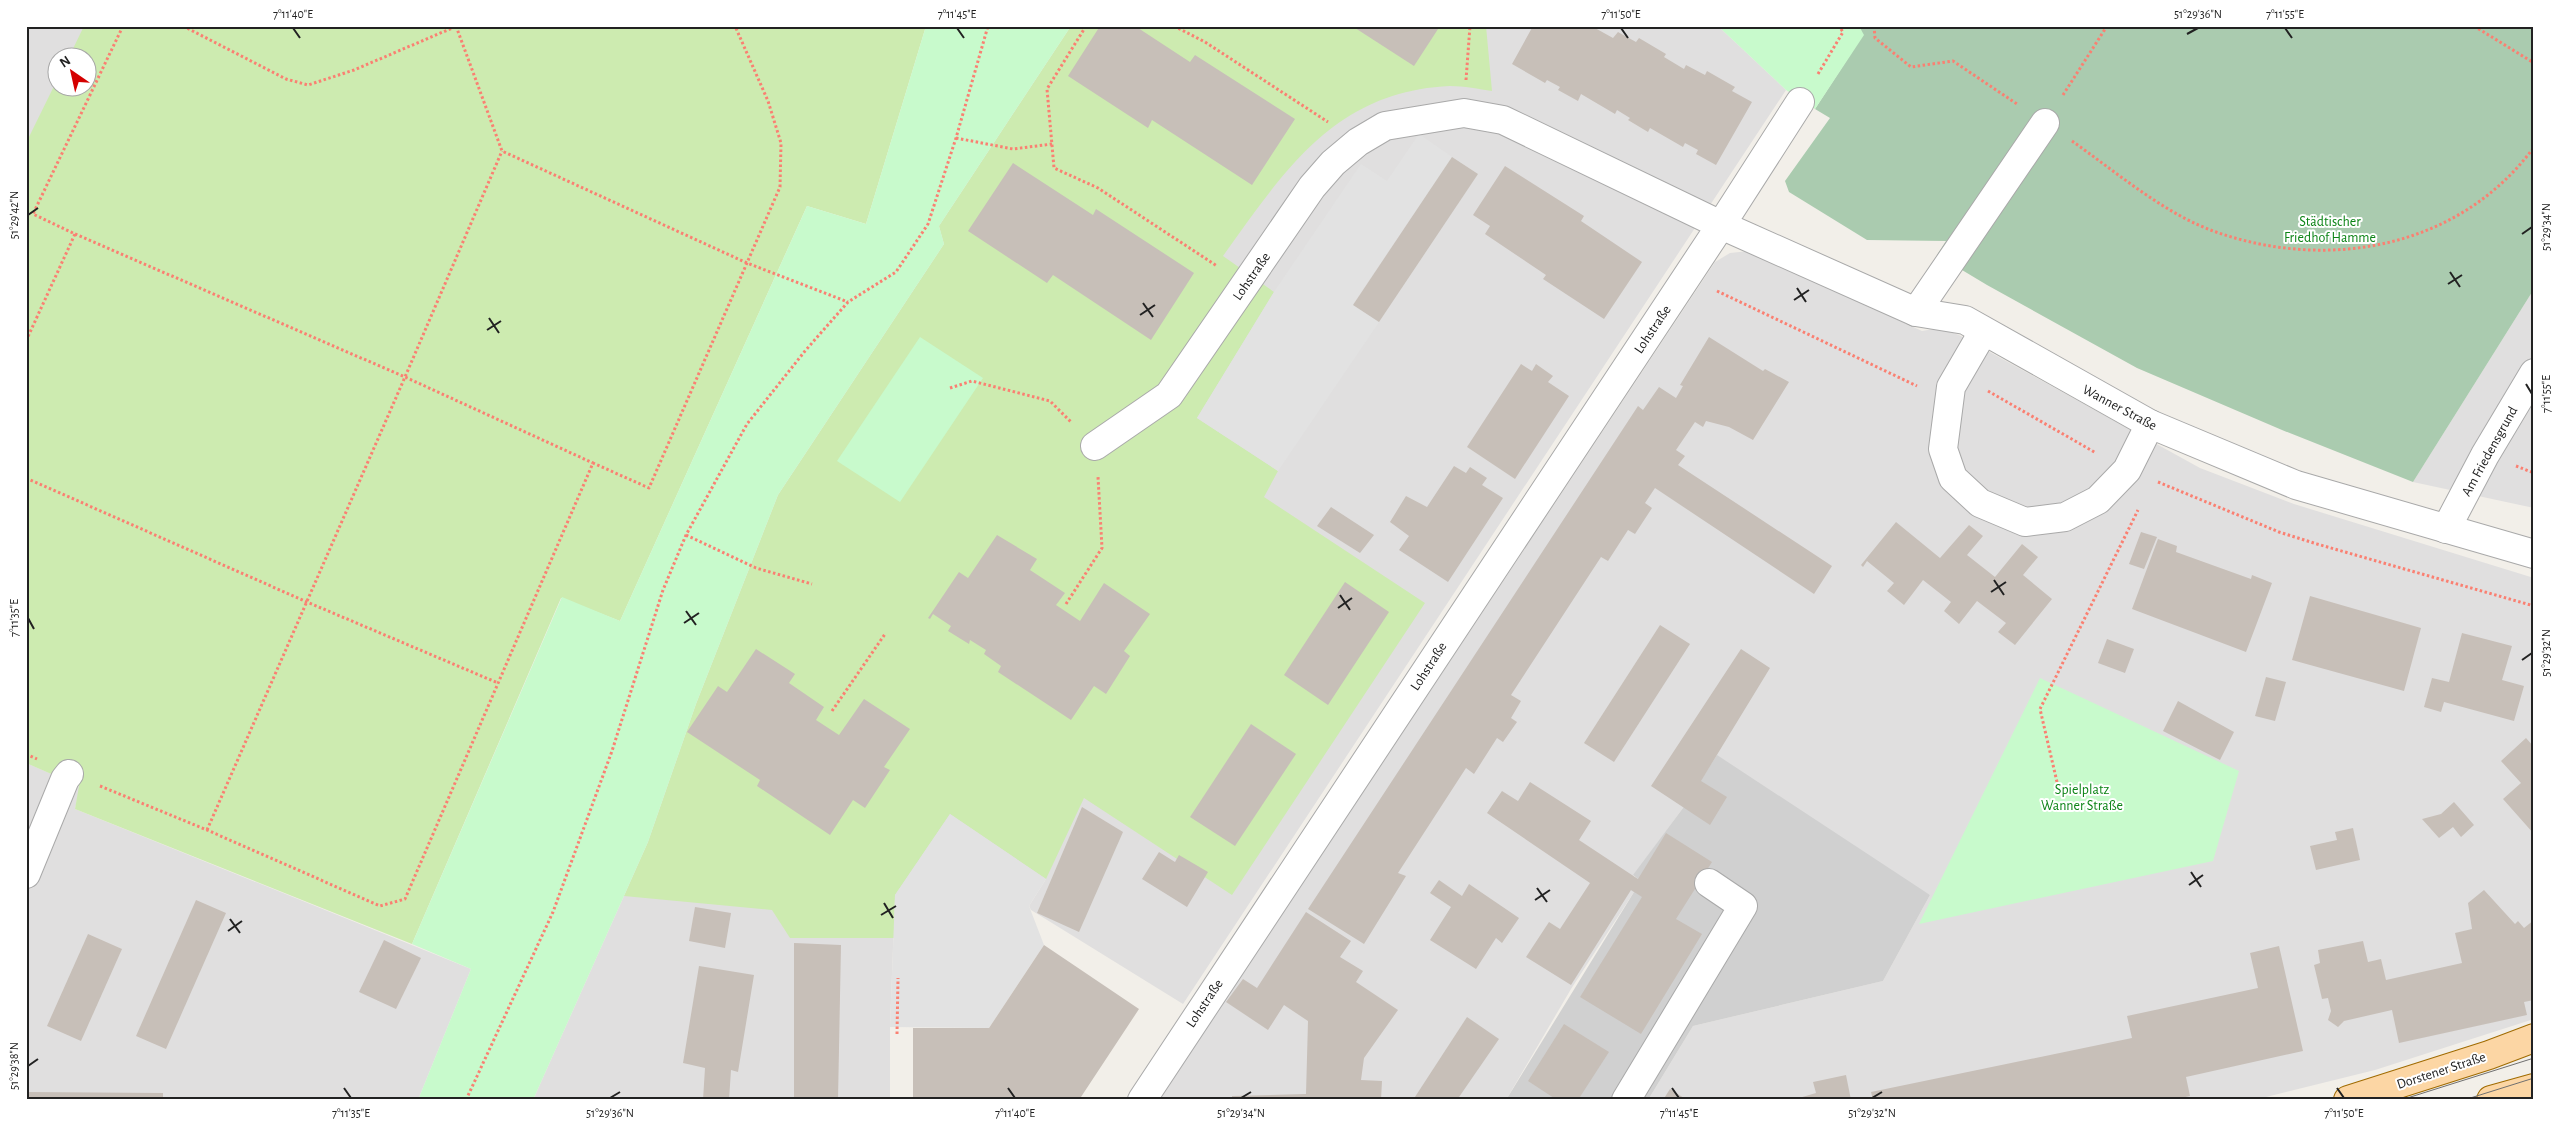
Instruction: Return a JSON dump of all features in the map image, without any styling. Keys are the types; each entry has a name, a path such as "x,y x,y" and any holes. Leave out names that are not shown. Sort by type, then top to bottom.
{"main road":[{"name":"Dorstener Straße","path":"2348,1100 2489,1055 2534,1038"},
{"path":"2490,1100 2534,1088"}],"street":[{"path":"1721,225 1800,102"},
{"name":"Lohstraße","path":"1094,446 1169,395 1312,188 1333,163 1358,142 1385,126 1464,113 1511,123 1721,225 1525,518 1142,1100"},
{"path":"1916,312 2045,123"},
{"name":"Wanner Straße","path":"1721,225 1916,312 1964,320 2150,424 2296,484 2534,554"},
{"path":"1983,332 1951,387 1943,449 1953,478 1980,503 2026,522 2065,517 2098,500 2127,470 2150,424"},
{"name":"Am Friedensgrund","path":"2446,529 2485,455 2534,373"},
{"path":"26,874 65,780 70,774"},
{"path":"1626,1100 1743,906 1709,883"},
{"path":"2489,1055 2534,1050"},
{"path":"2490,1100 2518,1084 2534,1078"}],"path":[{"path":"123,26 32,214 405,377 649,488 780,186 781,142 768,101 735,26"},
{"path":"182,26 286,79 308,85 354,70 457,26 502,151 207,830"},
{"path":"466,1100 554,912 612,751 663,590 686,535 748,424 848,302 896,272 928,224 956,138 988,26"},
{"path":"1086,26 1047,89 1054,168 1098,188 1245,285"},
{"path":"1174,26 1205,42 1358,142"},
{"path":"1464,113 1470,26"},
{"path":"1839,26 1843,32"},
{"path":"1800,102 1847,26"},
{"path":"1874,26 1876,38 1911,67 1953,61 2172,210 2215,232 2272,248 2338,250 2406,240 2449,221 2482,201 2521,164 2534,147"},
{"path":"2045,123 2107,26"},
{"path":"2474,26 2534,64"},
{"path":"956,138 1013,149 1052,144"},
{"path":"502,151 747,263 848,302"},
{"path":"26,342 75,234"},
{"path":"1687,277 1922,388"},
{"path":"1958,374 2127,470 2278,532 2534,606"},
{"path":"950,388 972,381 1050,401 1094,446 1102,548 1066,604"},
{"path":"26,754 207,830 380,906 405,899 593,463"},
{"path":"26,478 307,602 498,683"},
{"path":"2057,782 2040,709 2139,507"},
{"path":"686,535 756,568 812,584"},
{"path":"832,711 885,634"},
{"path":"897,1034 898,978"}],"shaded area":[{"path":"26,26 86,26 75,48 48,48 49,98 26,144"},
{"path":"1071,26 1718,26 1786,90 1183,1004 1031,910 1029,906 1046,879 895,895 890,1027 890,1100 533,1100 648,842 696,704 778,495 944,244 939,226"},
{"path":"1419,134 1452,157 1353,304 1379,322 1278,471 1197,418 1274,292 1361,164 1387,181"},
{"path":"1749,251 1922,331 1939,328 1959,335 2200,468 2294,504 2534,578 2534,1019 2375,1070 2254,1100 1648,1100 1693,1026 1883,981 1930,895 1701,781 1633,876 1638,879 1634,892 1571,989 1506,1100 1159,1100 1715,262 1730,253"},
{"path":"2534,289 2534,508 2413,482"},
{"path":"1717,755 1930,895 1883,981 1693,1026 1648,1100 1506,1100 1634,892 1631,890 1638,879 1633,875 1683,808"},
{"path":"26,763 80,786 75,809 471,969 418,1100 26,1100"},
{"path":"950,814 1046,879 1029,906 1044,945 989,1028 890,1027 895,895"}],"green space":[{"path":"84,26 926,26 866,224 807,206 620,621 561,598 412,944 75,809 79,786 26,763 26,143 48,98 98,98 98,48 73,48"},
{"path":"926,26 1071,26 939,226 944,244 778,495 696,704 648,842 533,1100 418,1100 471,969 412,944 562,597 620,621 807,206 866,224"},
{"path":"1071,26 1486,26 1492,91 1450,86 1410,91 1375,103 1344,120 1316,141 1291,166 1268,194 1223,256 1274,292 1197,418 1278,471 1264,497 1425,603 1232,895 1084,798 1046,879 950,814 895,895 894,938 790,938 772,910 624,896 648,842 696,704 778,495 944,244 939,226"},
{"path":"1718,26 1859,26 1864,35 1815,109 1786,90"},
{"name":"Städtischer Friedhof Hamme","path":"1859,26 2534,26 2534,289 2413,482 2282,430 2137,368 1987,285 1937,255 1946,241 1867,240 1789,192 1785,181 1830,118 1815,109 1863,35"},
{"path":"920,337 983,378 900,502 837,461"},
{"name":"Spielplatz Wanner Straße","path":"2040,678 2239,771 2213,861 1919,924"}],"building":[{"path":"1100,26 1135,26 1190,62 1195,55 1295,119 1252,185 1152,120 1148,128 1068,76"},
{"path":"1352,26 1440,26 1414,66"},
{"path":"1533,26 1595,26 1595,28 1613,38 1618,32 1636,42 1639,38 1666,54 1664,57 1684,69 1686,65 1705,75 1707,71 1735,87 1732,91 1752,102 1716,165 1696,154 1698,150 1685,143 1683,147 1650,128 1648,132 1628,120 1630,118 1617,110 1615,114 1581,94 1578,101 1558,90 1560,87 1547,80 1545,83 1512,64"},
{"path":"1452,157 1478,174 1379,322 1353,305"},
{"path":"1013,163 1093,215 1096,209 1194,273 1151,340 1053,275 1047,283 968,231"},
{"path":"1505,166 1584,216 1581,221 1642,262 1604,319 1543,279 1546,275 1485,234 1490,226 1473,215"},
{"path":"1709,337 1763,371 1765,369 1789,382 1753,440 1729,427 1706,421 1703,427 1695,422 1676,450 1685,456 1678,465 1832,566 1814,594 1655,488 1645,503 1652,508 1635,534 1628,530 1608,561 1601,557 1511,695 1521,701 1511,718 1517,722 1503,742 1497,738 1474,774 1466,768 1398,873 1406,876 1364,944 1308,909 1638,406 1643,410 1659,387 1676,398 1683,386 1680,385"},
{"path":"1521,364 1532,371 1536,364 1553,376 1548,382 1569,396 1515,479 1467,447"},
{"path":"1454,466 1466,473 1470,467 1487,478 1482,485 1503,498 1448,582 1399,550 1409,536 1390,522 1406,496 1427,507"},
{"path":"1331,507 1374,535 1360,553 1317,526"},
{"path":"1896,522 1940,558 1969,525 1983,536 1967,555 1995,577 2022,544 2038,557 2023,575 2052,599 2015,645 1998,632 2006,623 1977,601 1959,624 1944,611 1951,602 1923,580 1904,605 1887,591 1894,583 1867,561 1863,567 1861,565"},
{"path":"2141,532 2157,537 2144,569 2129,564"},
{"path":"997,535 1037,559 1030,570 1065,593 1056,605 1080,621 1104,583 1150,614 1124,651 1130,656 1106,694 1094,686 1071,720 998,672 1001,666 984,654 986,650 970,640 969,644 948,631 951,626 933,614 930,619 928,618 959,572 968,578"},
{"path":"2158,539 2177,546 2176,552 2251,579 2252,575 2272,583 2246,652 2132,609"},
{"path":"1345,582 1389,612 1328,705 1284,675"},
{"path":"2310,596 2421,628 2404,691 2292,660"},
{"path":"1660,625 1690,644 1614,762 1584,743"},
{"path":"2462,633 2512,646 2502,680 2524,686 2514,721 2444,702 2441,712 2424,707 2432,678 2449,682"},
{"path":"2107,639 2134,649 2125,673 2098,663"},
{"path":"756,649 795,674 789,683 824,707 816,720 839,735 864,699 910,729 884,767 890,770 865,808 853,800 830,835 757,786 760,780 687,732 718,686 727,692"},
{"path":"1741,649 1770,668 1701,781 1727,797 1710,825 1651,786"},
{"path":"2266,677 2286,682 2275,721 2255,716"},
{"path":"2178,701 2234,732 2220,760 2163,731"},
{"path":"1251,724 1296,754 1235,846 1190,817"},
{"path":"2526,738 2534,747 2534,834 2503,799 2521,783 2501,761"},
{"path":"1530,782 1591,821 1579,840 1638,879 1666,833 1712,862 1676,919 1702,934 1641,1034 1580,997 1642,897 1631,890 1571,985 1526,957 1549,922 1560,929 1590,883 1487,813 1502,791 1518,801"},
{"path":"2454,802 2474,825 2461,837 2453,827 2439,838 2422,819 2441,814"},
{"path":"1082,807 1123,832 1079,932 1037,913"},
{"path":"2353,828 2360,860 2316,870 2310,846 2337,840 2335,832"},
{"path":"1159,852 1175,862 1179,855 1208,872 1187,907 1142,879"},
{"path":"1439,880 1462,896 1469,884 1519,918 1502,943 1496,938 1476,969 1430,940 1451,907 1430,893"},
{"path":"2484,890 2515,924 2518,921 2524,928 2534,920 2534,1000 2524,1002 2527,1015 2399,1043 2392,1010 2344,1021 2338,1027 2328,1020 2331,1011 2328,998 2322,999 2314,965 2320,963 2318,950 2363,941 2368,962 2381,959 2386,980 2462,963 2455,933 2472,929 2468,903"},
{"path":"196,900 226,913 166,1049 136,1036"},
{"path":"695,907 731,913 725,948 689,941"},
{"path":"1306,912 1351,941 1340,957 1363,971 1356,982 1398,1010 1364,1058 1361,1080 1382,1081 1381,1100 1232,1100 1232,1096 1306,1094 1308,1021 1284,1005 1268,1030 1226,1002 1243,979 1257,988"},
{"path":"88,934 122,949 81,1041 47,1026"},
{"path":"384,940 421,958 396,1009 359,992"},
{"path":"794,943 841,945 838,1100 794,1100"},
{"path":"1044,945 1139,1009 1079,1100 913,1100 913,1028 989,1028"},
{"path":"2279,946 2303,1051 2186,1077 2190,1096 2173,1100 1873,1100 1871,1092 2132,1038 2127,1016 2258,988 2250,953"},
{"path":"699,966 754,975 738,1072 731,1070 729,1100 703,1100 705,1068 683,1063"},
{"path":"1467,1017 1499,1039 1457,1100 1413,1100"},
{"path":"1564,1024 1609,1052 1578,1100 1557,1100 1528,1081"},
{"path":"1846,1075 1851,1100 1792,1100 1816,1093 1813,1082"},
{"path":"1670,1089 1687,1100 1663,1100"},
{"path":"26,1092 163,1093 163,1100 26,1100"}],"tram line":[{"path":"2401,1100 2534,1058"},
{"path":"2464,1100 2534,1078"}]}
